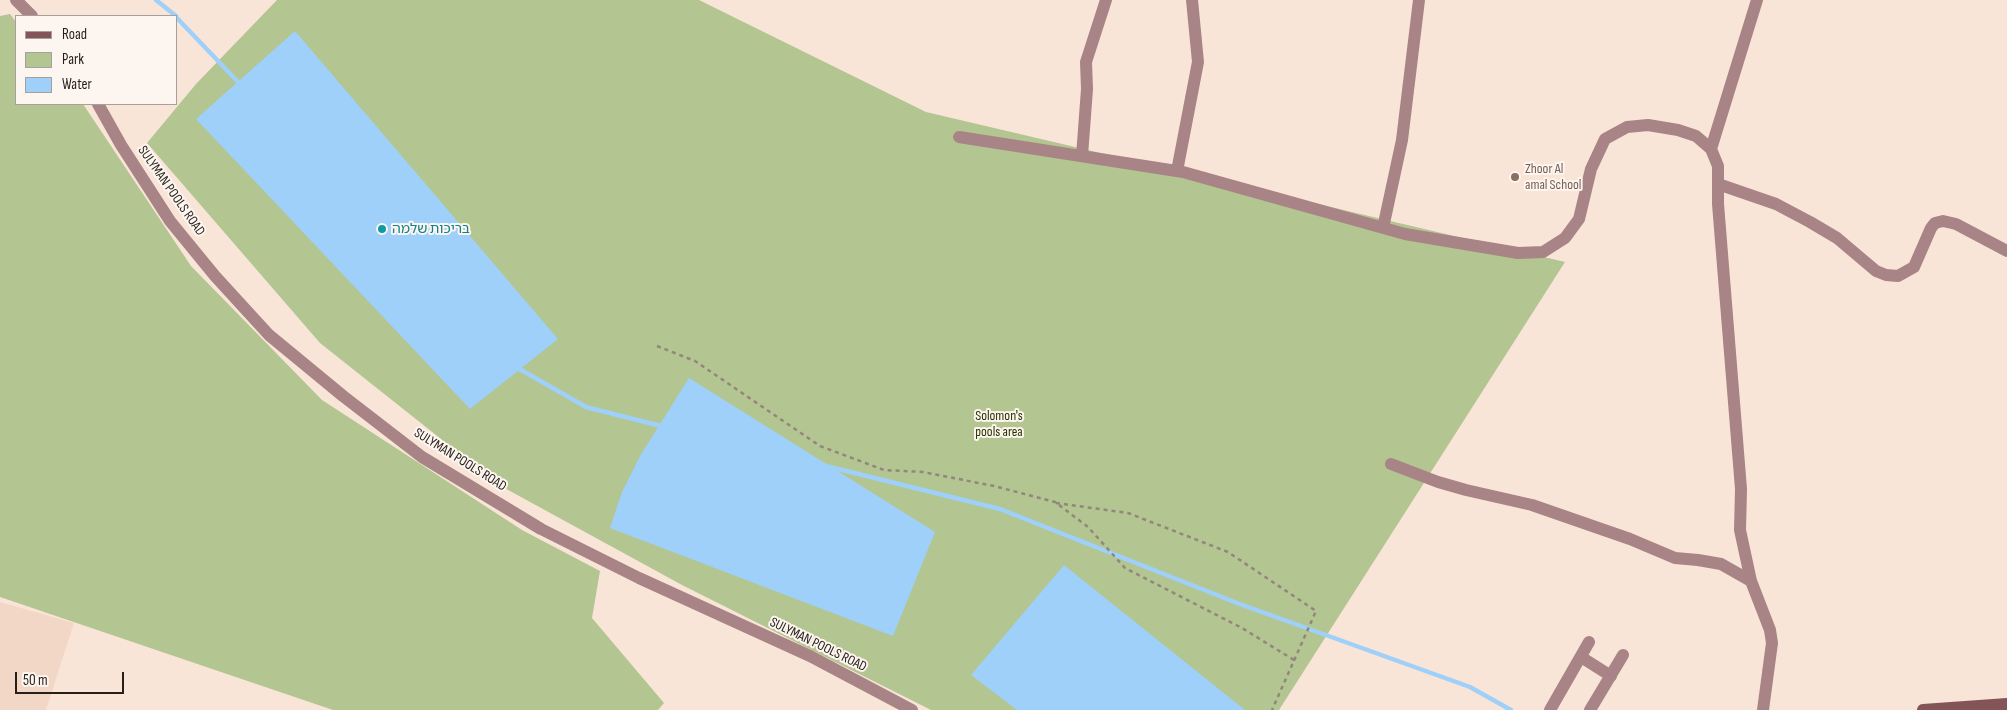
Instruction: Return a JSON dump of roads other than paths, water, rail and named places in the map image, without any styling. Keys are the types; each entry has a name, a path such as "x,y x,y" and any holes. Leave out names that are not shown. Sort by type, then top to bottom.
{"main road":[{"path":"1923,710 2007,704"}],"street":[{"path":"16,0 31,15"},
{"path":"1082,156 1087,89 1086,62 1106,0"},
{"path":"1177,171 1198,62 1192,0"},
{"path":"1383,228 1402,140 1419,0"},
{"path":"1711,149 1757,0"},
{"name":"SULYMAN POOLS ROAD","path":"99,105 121,145 170,221 215,276 269,335 343,396 422,457 541,529 639,578 810,656 912,710"},
{"path":"959,137 1177,171 1405,234 1518,252 1543,252 1565,238 1579,219 1592,169 1605,139 1627,127 1648,125 1678,130 1696,136 1711,149 1718,166 1741,489 1740,530 1751,582 1770,630 1772,643 1763,710"},
{"path":"1718,184 1776,204 1810,222 1837,238 1876,271 1886,275 1898,276 1914,267 1931,228 1935,223 1943,221 1956,224 2007,251"},
{"path":"1390,464 1466,490 1532,504 1630,539 1675,558 1721,564 1751,582"},
{"path":"1550,710 1589,642"},
{"path":"1590,710 1624,655"},
{"path":"1580,657 1611,676"}],"water":[{"name":"בריכות שלמה","path":"295,31 558,339 470,409 196,119"},
{"path":"689,378 935,532 893,636 610,528 622,492 640,456"},
{"path":"1064,565 1245,710 1017,710 971,675"}],"waterway":[{"path":"156,0 175,15"},
{"path":"178,19 241,85"},
{"path":"516,367 586,407 665,427"},
{"path":"826,466 1000,509 1237,603 1470,687 1511,710"}],"place":[{"name":"Zhoor Al amal School","path":"1515,177"},
{"name":"בריכות שלמה","path":"382,229"}],"park label":[{"name":"Solomon's pools area","path":"999,424"}]}
